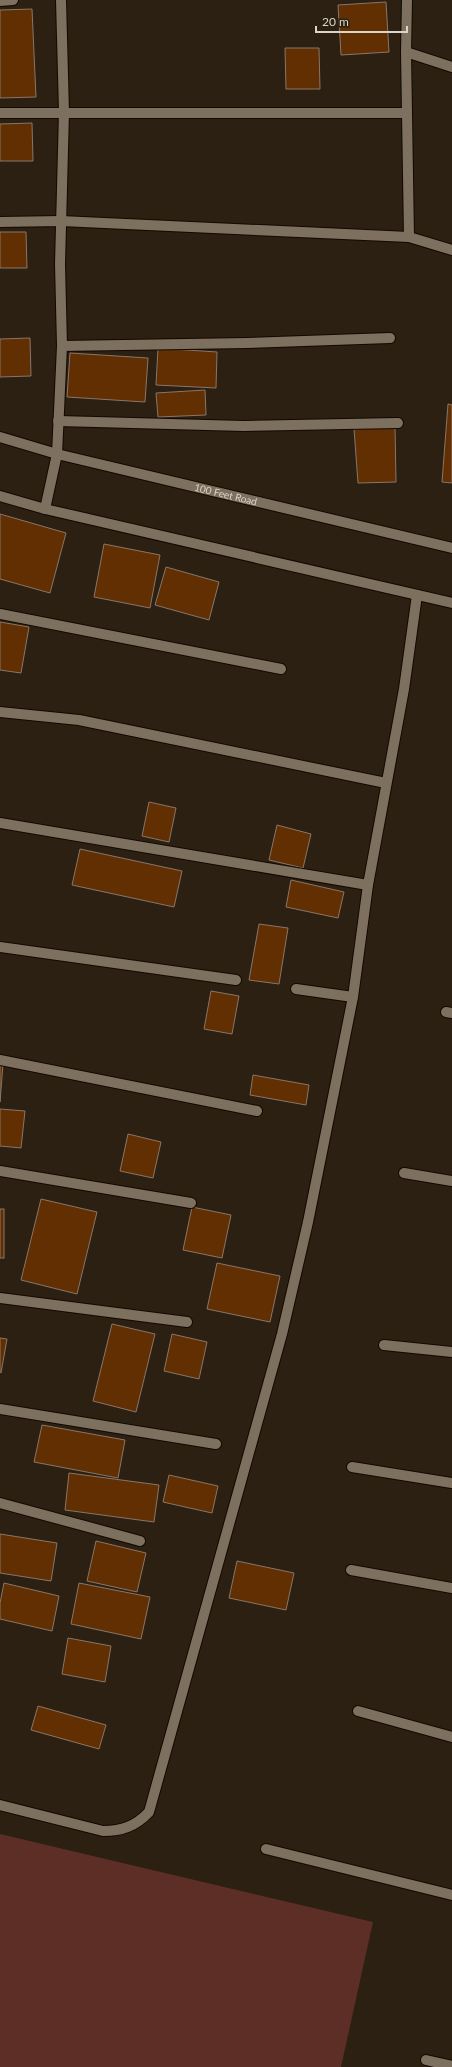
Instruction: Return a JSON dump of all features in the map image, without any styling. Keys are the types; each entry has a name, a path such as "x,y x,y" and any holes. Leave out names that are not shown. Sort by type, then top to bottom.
{"street":[{"path":"0,1 13,0"},
{"path":"45,509 57,454 62,346 60,264 64,112 61,0"},
{"path":"407,0 406,52 409,237"},
{"path":"406,52 452,67"},
{"path":"0,113 407,113"},
{"path":"0,222 61,221 409,237 452,250"},
{"path":"62,346 390,338"},
{"path":"58,421 244,426 398,423"},
{"name":"100 Feet Road","path":"0,437 57,454 452,548"},
{"path":"0,496 45,509 452,603"},
{"path":"0,1806 104,1832 120,1831 143,1819 150,1812 282,1334 308,1222 353,996 368,885 404,689 417,595"},
{"path":"0,614 281,669"},
{"path":"0,712 79,720 386,783"},
{"path":"0,823 368,885"},
{"path":"0,947 236,980"},
{"path":"296,989 353,996"},
{"path":"0,1060 257,1111"},
{"path":"0,1171 191,1203"},
{"path":"404,1173 452,1181"},
{"path":"0,1298 187,1322"},
{"path":"384,1345 452,1352"},
{"path":"0,1409 216,1444"},
{"path":"352,1467 452,1483"},
{"path":"0,1503 140,1541"},
{"path":"351,1570 452,1588"},
{"path":"358,1711 452,1737"},
{"path":"266,1849 452,1895"},
{"path":"426,2060 452,2066"}],"shaded area":[{"path":"0,1834 373,1922 341,2067 0,2067"}],"building":[{"path":"386,2 389,52 341,55 338,5"},
{"path":"32,9 36,97 0,98 0,10"},
{"path":"285,48 319,48 320,89 286,89"},
{"path":"32,123 33,161 0,161 0,124"},
{"path":"0,232 26,232 27,268 0,268"},
{"path":"30,338 31,376 0,377 0,339"},
{"path":"158,348 217,352 216,388 156,385"},
{"path":"70,353 148,358 145,402 67,397"},
{"path":"205,390 206,415 158,417 156,393"},
{"path":"448,404 452,405 452,483 442,482"},
{"path":"395,427 396,482 358,483 354,429"},
{"path":"0,514 66,533 50,593 0,579"},
{"path":"104,544 160,555 150,608 94,597"},
{"path":"166,567 219,582 209,620 155,605"},
{"path":"0,622 29,627 21,673 0,670"},
{"path":"149,802 176,808 169,842 142,836"},
{"path":"277,825 311,834 303,868 269,860"},
{"path":"80,849 182,871 174,907 72,885"},
{"path":"291,880 344,892 338,918 286,907"},
{"path":"259,924 288,928 279,984 249,980"},
{"path":"211,991 239,996 232,1034 204,1029"},
{"path":"0,1064 3,1064 0,1102"},
{"path":"253,1075 309,1085 306,1105 250,1095"},
{"path":"0,1109 25,1111 21,1148 0,1146"},
{"path":"128,1134 161,1142 153,1178 120,1171"},
{"path":"41,1199 97,1212 77,1294 21,1280"},
{"path":"192,1207 231,1215 222,1258 183,1250"},
{"path":"0,1209 4,1209 4,1258 0,1258"},
{"path":"217,1263 280,1276 270,1322 207,1309"},
{"path":"112,1324 155,1334 136,1412 93,1401"},
{"path":"172,1334 207,1342 199,1379 164,1371"},
{"path":"0,1338 7,1339 1,1373 0,1372"},
{"path":"42,1425 125,1440 118,1478 34,1462"},
{"path":"69,1473 159,1485 154,1522 65,1510"},
{"path":"169,1475 218,1486 212,1513 163,1502"},
{"path":"0,1534 57,1543 51,1581 0,1573"},
{"path":"96,1541 146,1553 137,1592 87,1581"},
{"path":"237,1561 294,1573 286,1610 229,1598"},
{"path":"4,1583 59,1596 52,1631 0,1619 0,1603"},
{"path":"79,1583 150,1597 141,1639 71,1624"},
{"path":"68,1638 111,1646 105,1682 62,1674"},
{"path":"38,1706 106,1725 99,1749 31,1730"}]}
